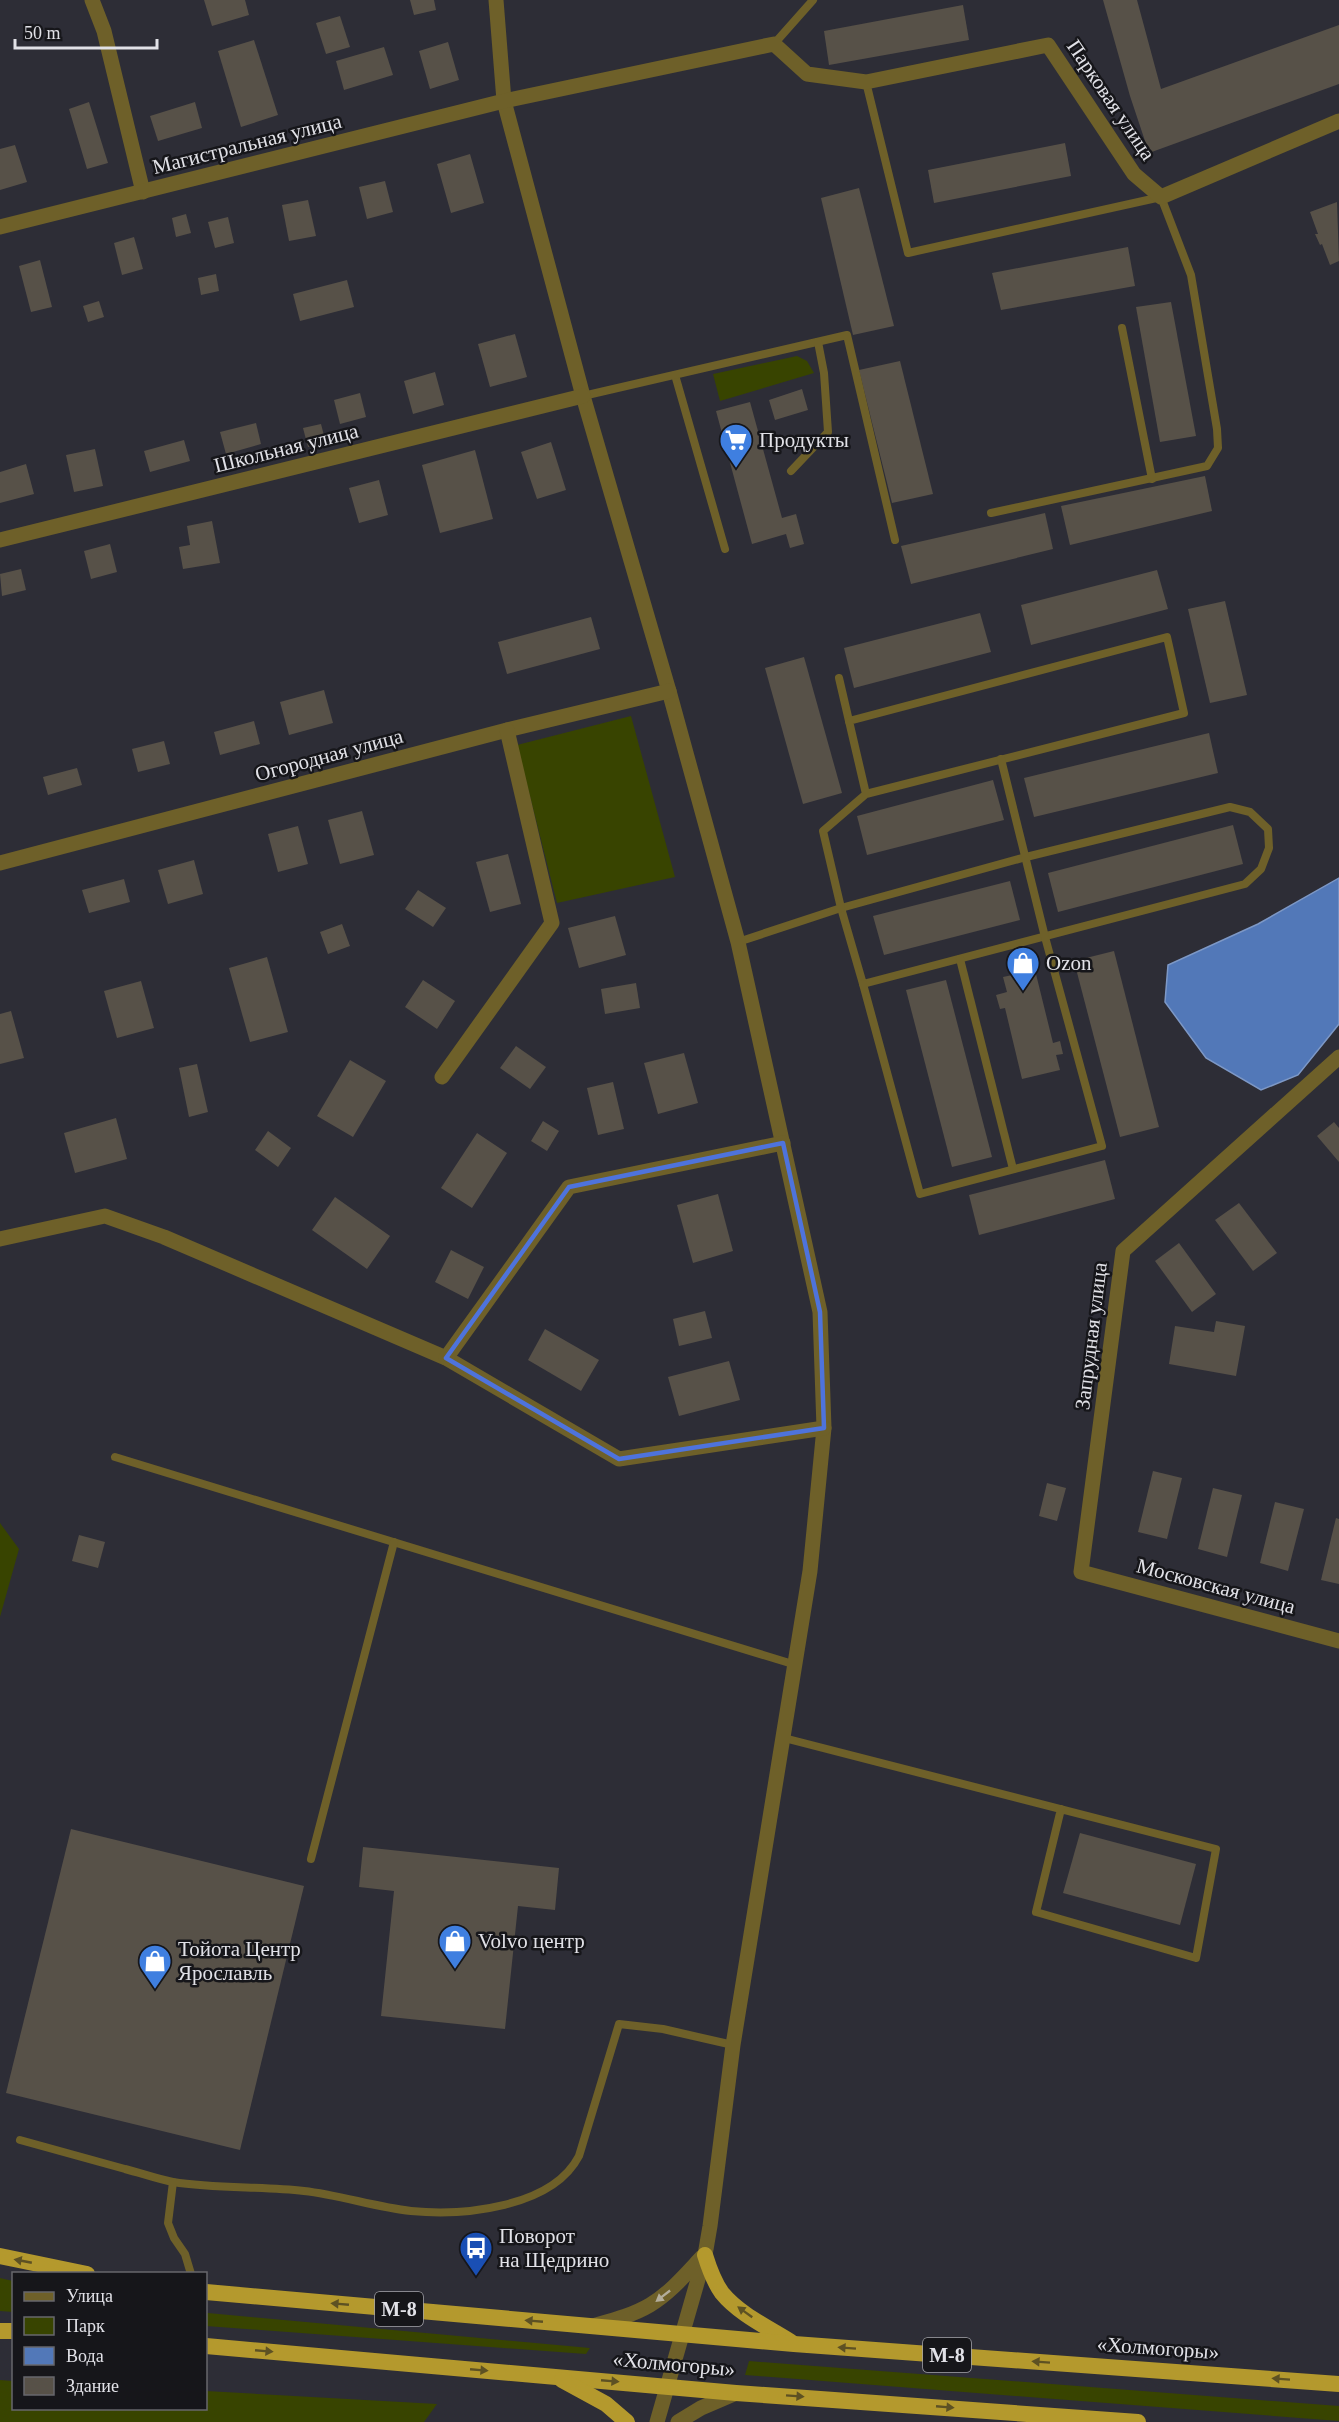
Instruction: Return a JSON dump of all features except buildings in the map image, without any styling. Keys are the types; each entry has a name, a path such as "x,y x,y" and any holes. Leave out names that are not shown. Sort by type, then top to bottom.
{"highway":[{"path":"705,2255 713,2279 724,2295 744,2312 795,2344"},
{"path":"0,2256 77,2272"},
{"name":"«Холмогоры»","path":"207,2292 682,2334"},
{"name":"М-8","path":"682,2334 795,2344"},
{"name":"«Холмогоры»","path":"795,2344 1339,2384"},
{"name":"«Холмогоры»","path":"207,2346 736,2393 1138,2422"},
{"path":"553,2376 617,2411 627,2422"}],"street":[{"path":"92,0 104,31 143,192"},
{"path":"496,0 504,101 583,396 669,691 738,942 820,1312 824,1428 810,1571 733,2045 705,2255 657,2422"},
{"path":"774,44 807,74 866,82"},
{"name":"Магистральная улица","path":"0,227 504,101 774,44"},
{"name":"Парковая улица","path":"866,82 1048,45 1134,174 1161,197"},
{"path":"1161,197 1339,121"},
{"name":"Школьная улица","path":"0,540 583,396"},
{"name":"Огородная улица","path":"0,862 507,730 669,691"},
{"path":"442,1077 552,923 507,730"},
{"name":"Запрудная улица","path":"1081,1572 1123,1251 1339,1057"},
{"path":"446,1358 569,1187 783,1143"},
{"path":"0,1239 105,1216 164,1237 446,1358 619,1459 824,1428"},
{"name":"Московская улица","path":"1081,1572 1339,1641"},
{"path":"593,2326 632,2314 650,2305 668,2292 705,2255"},
{"path":"678,2422 701,2408 736,2393"}],"lane":[{"path":"774,44 813,0"},
{"path":"866,82 908,252 1161,197 1191,275 1217,429 1218,448 1207,466 991,513"},
{"path":"1122,328 1152,479"},
{"path":"583,396 847,335 896,540"},
{"path":"791,471 828,432 824,373 818,342"},
{"path":"675,375 725,549"},
{"path":"849,721 1167,637 1184,713 1002,759 866,794 823,831 841,908 920,1194 1102,1146 1045,937 1002,759"},
{"path":"839,678 866,794"},
{"path":"738,942 841,908 1026,858 1230,807 1251,812 1268,830 1269,848 1261,869 1245,884 863,984"},
{"path":"960,959 1013,1169"},
{"path":"115,1457 796,1665"},
{"path":"311,1859 394,1542"},
{"path":"784,1738 1061,1809 1216,1849 1196,1958 1036,1911 1061,1809"},
{"path":"20,2140 173,2182 305,2191 412,2211 458,2211 492,2207 519,2201 556,2183 572,2169 579,2156 619,2024 663,2029 733,2045"},
{"path":"173,2182 168,2223 174,2238 185,2254 190,2272"}],"highlighted area":[{"path":"783,1143 820,1312 824,1428 619,1459 446,1358 569,1187"}],"green space":[{"path":"797,356 807,361 814,373 720,401 713,374"},
{"path":"631,716 675,877 557,903 517,745"},
{"path":"0,1523 19,1549 0,1617"},
{"path":"0,2278 12,2281 12,2312 0,2311"},
{"path":"207,2313 590,2348 586,2354 207,2326"},
{"path":"749,2361 1339,2406 1339,2421 745,2375"},
{"path":"0,2380 12,2381 12,2410 207,2410 207,2391 437,2404 424,2422 0,2422"}],"water":[{"path":"1339,878 1339,1024 1298,1075 1261,1090 1206,1058 1165,1002 1168,965 1258,924"}],"place":[{"name":"Продукты","path":"736,469"},
{"name":"Ozon","path":"1023,992"},
{"name":"Volvo центр","path":"455,1970"},
{"name":"Тойота Центр Ярославль","path":"155,1990"},
{"name":"Поворот на Щедрино","path":"476,2277"}]}
